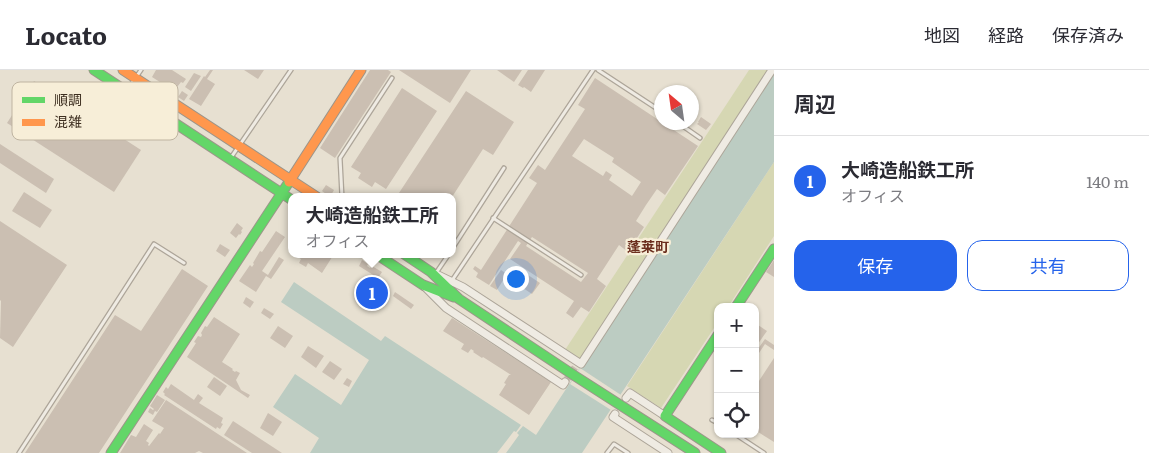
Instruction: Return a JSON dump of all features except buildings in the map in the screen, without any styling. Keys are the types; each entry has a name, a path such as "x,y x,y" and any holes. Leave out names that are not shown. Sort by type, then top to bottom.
{"street":[{"path":"94,70 111,82"},
{"path":"122,70 141,82"},
{"path":"111,453 361,70"},
{"path":"423,285 463,287 577,364 581,364 772,70"},
{"path":"178,106 311,193"},
{"path":"178,126 288,197"},
{"path":"739,303 774,249"},
{"path":"382,258 423,285 446,308 564,384 565,382"},
{"path":"410,258 434,274 459,299 695,453"},
{"path":"665,416 714,341"},
{"path":"626,398 630,393 721,453"},
{"path":"615,414 613,417 668,453"}],"lane":[{"path":"134,82 141,70"},
{"path":"230,160 290,70"},
{"path":"447,287 593,70"},
{"path":"598,70 654,107"},
{"path":"342,193 340,158 392,78"},
{"path":"688,130 700,138"},
{"path":"456,243 504,168"},
{"path":"493,218 581,274"},
{"path":"19,453 154,244 184,263"},
{"path":"434,274 446,258"},
{"path":"741,438 764,453"},
{"path":"607,453 614,444 628,453"}],"green space":[{"path":"749,70 769,70 582,358 580,359 565,350"},
{"path":"774,162 774,236 731,303 714,303 714,328 661,408 627,386"}],"shaded area":[{"path":"774,70 774,162 582,453 506,453 523,426 536,435"},
{"path":"294,282 381,341 385,336 521,425 497,453 310,453 319,438 273,407 295,374 341,405 369,360 281,302"}],"pier":[{"path":"580,368 621,395 611,410 570,384"}],"tunnel":[{"path":"565,382 576,366"}],"traffic: fast":[{"path":"94,70 112,82"},
{"path":"178,125 288,197"},
{"path":"111,453 289,182"},
{"path":"739,303 774,249"},
{"path":"382,258 423,285 454,297"},
{"path":"410,258 431,272 459,299 695,453"},
{"path":"714,341 665,416 721,453"}],"traffic: slow":[{"path":"123,70 141,82"},
{"path":"289,182 361,70"},
{"path":"178,106 311,193"}],"place":[{"name":"大崎造船鉄工所","path":"372,293"}],"district":[{"name":"蓬莱町","path":"648,246"}]}
